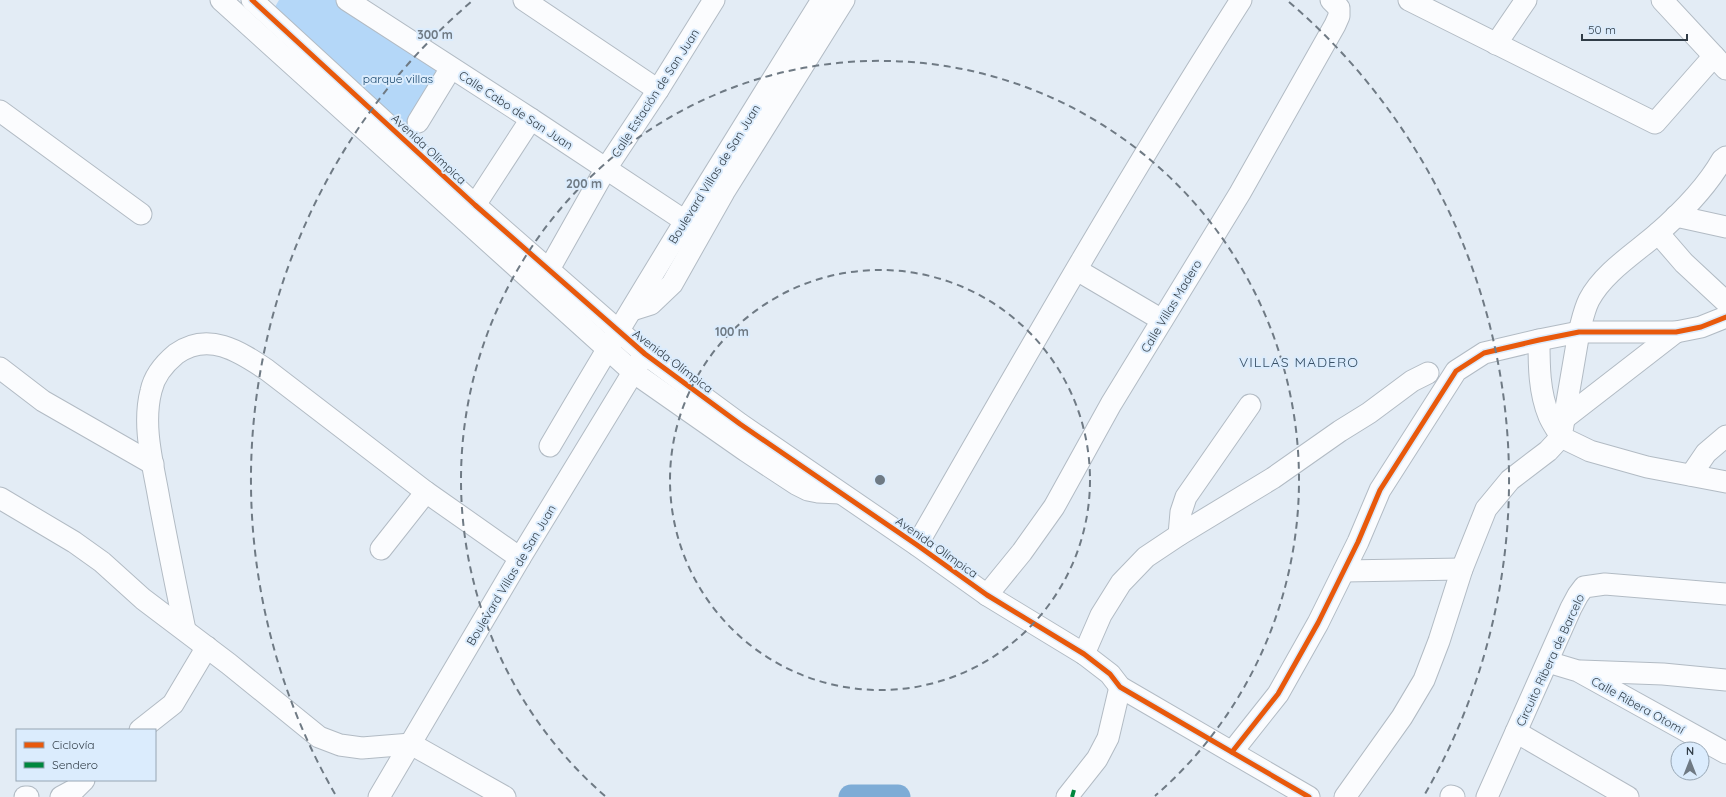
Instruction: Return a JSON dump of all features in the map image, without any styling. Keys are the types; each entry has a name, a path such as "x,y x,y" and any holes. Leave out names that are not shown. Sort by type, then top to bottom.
{"street":[{"name":"Avenida Olímpica","path":"221,0 571,317 613,340 645,354 740,424 917,545 987,595 1084,654 1110,674 1120,687 1309,797"},
{"name":"Calle Cabo de San Juan","path":"347,0 685,221"},
{"path":"524,0 658,90"},
{"name":"Boulevard Villas de San Juan","path":"550,446 685,221 822,0"},
{"path":"632,310 651,304 672,284 724,192 844,0"},
{"path":"917,545 1077,270 1199,66 1241,0"},
{"path":"1496,44 1526,0"},
{"path":"1413,1 1655,123 1720,62 1662,0"},
{"name":"Avenida Olímpica","path":"257,2 548,271 613,340 634,372 746,451 796,484 808,490 840,493"},
{"path":"246,23 257,2"},
{"name":"Calle Estación de San Juan","path":"548,271 605,170 658,90 706,3"},
{"name":"Calle Villas Madero","path":"987,595 1022,552 1054,507 1111,404 1240,193 1335,25 1339,16 1335,4"},
{"path":"418,122 451,68"},
{"path":"0,111 141,214"},
{"path":"475,205 531,120"},
{"path":"1563,428 1579,332 1589,299 1610,272 1658,233 1695,197 1722,160 1726,157"},
{"path":"1676,216 1726,227"},
{"path":"1658,233 1684,263 1726,302"},
{"path":"1077,270 1162,320"},
{"path":"1232,752 1278,694 1318,623 1344,571 1380,490 1456,371 1484,353 1579,332 1676,332 1701,327 1726,317"},
{"path":"1345,797 1402,717 1424,680 1439,641 1462,569 1486,509 1510,480 1548,451 1563,428 1676,332"},
{"path":"1539,340 1542,393 1549,416 1590,451 1647,466 1726,482"},
{"path":"185,630 153,464 148,431 148,410 151,390 158,372 172,357 187,346 210,344 227,348 246,356 267,370 426,492 520,558"},
{"name":"Boulevard Villas de San Juan","path":"379,797 520,558 645,354"},
{"path":"0,368 43,401 153,464"},
{"path":"1084,654 1101,615 1121,583 1146,557 1179,535 1273,478 1369,413 1412,381 1428,373"},
{"path":"1179,535 1181,512 1186,497 1250,405"},
{"path":"1691,475 1706,453 1726,436"},
{"path":"380,549 426,492"},
{"path":"0,498 102,562 143,599 207,647 320,738 340,745 362,748 411,744 505,797"},
{"path":"1344,571 1462,569"},
{"name":"Circuito Ribera de Barcelo","path":"1487,797 1578,595 1584,587 1605,584 1726,594"},
{"path":"141,729 173,704 207,647"},
{"name":"Calle Ribera Otomí","path":"1548,662 1578,671 1726,753"},
{"path":"1578,671 1663,674 1726,680"},
{"path":"1071,795 1097,759 1108,738 1120,687"},
{"path":"1516,732 1628,797"},
{"path":"61,797 74,790 83,781"}],"green space":[{"name":"parque villas","path":"279,0 336,0 432,60 437,76 406,129 272,12"}],"waterway":[{"path":"851,797 898,797"}],"marked path":[{"path":"1072,797 1074,790"}],"cycle path":[{"path":"252,0 475,205 645,354 740,424 917,545 987,595 1084,654 1110,674 1120,687 1309,797"},
{"path":"1232,752 1278,694 1318,623 1358,542 1380,490 1456,371 1484,353 1539,340 1579,332 1676,332 1701,327 1726,317"}],"district":[{"name":"VILLAS MADERO","path":"1299,362"}]}
